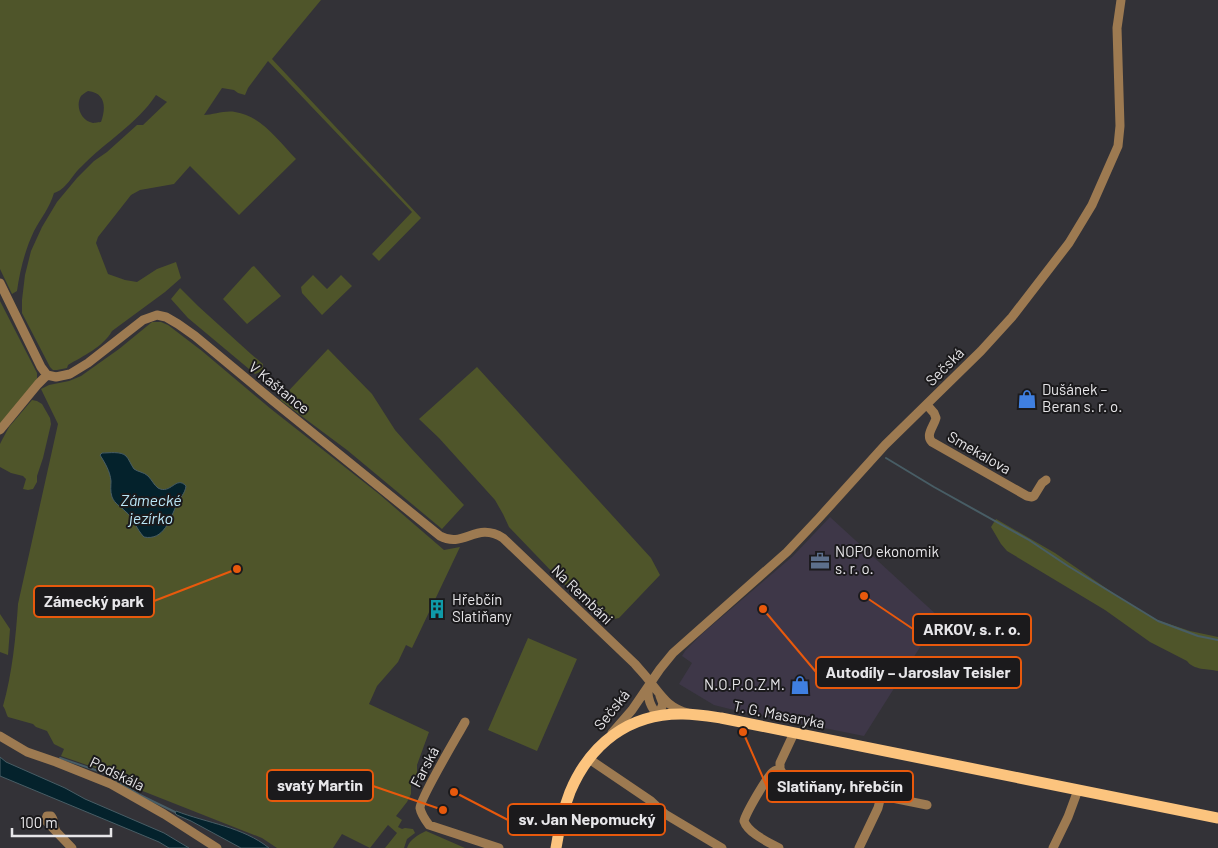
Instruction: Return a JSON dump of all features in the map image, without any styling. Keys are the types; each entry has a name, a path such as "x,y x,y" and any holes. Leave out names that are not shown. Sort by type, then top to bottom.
{"main road":[{"name":"T. G. Masaryka","path":"556,848 563,813 570,792 580,772 593,755 612,735 626,726 658,716 675,714 698,714 1218,818"}],"street":[{"name":"Sečská","path":"593,755 629,714 666,661 679,647 792,546 885,445 981,351 1012,317 1069,243 1092,205 1114,156 1118,142 1120,126 1117,28 1121,0"},
{"path":"0,283 41,367 47,375 0,430"},
{"name":"V Kaštance","path":"47,375 56,377 70,374 94,359 143,320 157,316 166,317 195,336 440,536 456,540 481,532 491,532"},
{"name":"Smekalova","path":"927,405 936,418 929,436 932,442 1027,496 1034,496 1046,480"},
{"name":"Na Rembáni","path":"491,532 500,536 512,546 635,664 649,684"},
{"name":"Sečská","path":"649,684 649,701 658,716"},
{"path":"649,684 666,702 685,712 698,714"},
{"path":"658,716 662,706 660,695"},
{"name":"Farská","path":"465,722 435,775 421,804 421,812 429,825 499,848"},
{"path":"794,733 780,765 784,774 789,778 927,805"},
{"name":"Podskála","path":"0,736 27,752 111,784 164,814 217,848"},
{"path":"593,755 665,814 722,848"},
{"path":"779,848 768,845 750,831 744,821 769,776 780,768"},
{"path":"1054,848 1078,790"},
{"path":"859,848 878,808 881,796"},
{"path":"56,830 72,848"}],"shaded area":[{"path":"830,517 939,617 864,736 714,705 679,684 692,663 682,656 685,651 703,633 793,556"}],"green space":[{"path":"0,0 321,0 272,59 421,218 379,261 372,254 412,212 268,61 245,95 234,90 222,88 204,115 223,112 245,114 269,130 296,159 239,215 190,166 174,184 140,190 131,195 98,237 96,243 108,274 137,282 157,269 176,262 181,278 112,331 98,346 68,365 67,368 53,370 50,367 22,313 25,275 31,251 42,227 57,202 77,178 137,125 143,125 167,102 156,95 140,115 90,158 62,189 54,193 28,245 17,291 12,294 0,269","holes":["88,91 94,92 101,98 104,112 101,122 93,123 82,116 79,100"]},
{"path":"254,266 281,296 247,324 223,299"},
{"path":"313,275 327,289 341,275 352,286 322,315 302,293 301,287"},
{"path":"180,288 263,364 263,371 255,374 188,318 171,299"},
{"path":"0,301 37,373 37,380 0,426"},
{"path":"152,322 161,322 168,325 202,351 271,409 379,494 444,550 460,547 412,648 406,645 398,662 377,686 369,704 429,732 417,765 417,776 411,776 411,794 396,816 402,820 398,827 413,829 415,833 407,839 404,848 385,848 397,833 388,825 370,848 342,834 333,848 277,848 262,838 135,788 104,771 61,756 64,749 54,744 47,731 33,724 7,716 3,706 13,655 18,604 58,424 41,389 81,376 119,349"},
{"path":"328,349 372,394 395,430 464,505 442,529 347,450 280,400"},
{"path":"477,367 651,558 660,575 619,618 609,620 599,617 557,577 509,527 495,500 439,438 419,419"},
{"path":"32,400 42,404 50,418 51,424 37,482 33,489 28,490 23,489 26,479 23,476 11,473 0,467 0,444 9,427"},
{"path":"996,519 1055,553 1113,593 1157,620 1190,631 1218,637 1218,671 1193,666 1150,642 1105,610 1007,551 991,527"},
{"path":"0,614 10,629 8,655 0,652"},
{"path":"528,638 577,659 537,751 488,730"},
{"path":"426,831 465,848 407,848 412,840"}],"water":[{"name":"Zámecké jezírko","path":"102,453 124,454 134,469 146,475 158,488 166,489 179,483 186,486 169,522 157,536 144,537 131,517 113,499 110,477 100,455"},
{"path":"0,757 6,762 85,799 164,833 189,848 169,848 159,842 0,776"},
{"path":"176,811 236,830 269,848 241,848 177,815"}],"waterway":[{"path":"886,458 1029,540 1158,621 1198,636 1218,640"},
{"path":"60,758 104,773 140,795 175,812"}],"place":[{"name":"Dušánek – Beran s. r. o.","path":"1027,399"},
{"name":"NOPO ekonomik s. r. o.","path":"820,561"},
{"name":"Zámecký park","path":"237,569"},
{"name":"ARKOV, s. r. o.","path":"864,596"},
{"name":"Hřebčín Slatiňany","path":"437,609"},
{"name":"Autodíly – Jaroslav Teisler","path":"763,609"},
{"name":"N.O.P.O.Z.M.","path":"800,685"},
{"name":"Slatiňany, hřebčín","path":"743,732"},
{"name":"sv. Jan Nepomucký","path":"454,792"},
{"name":"svatý Martin","path":"443,810"}]}
